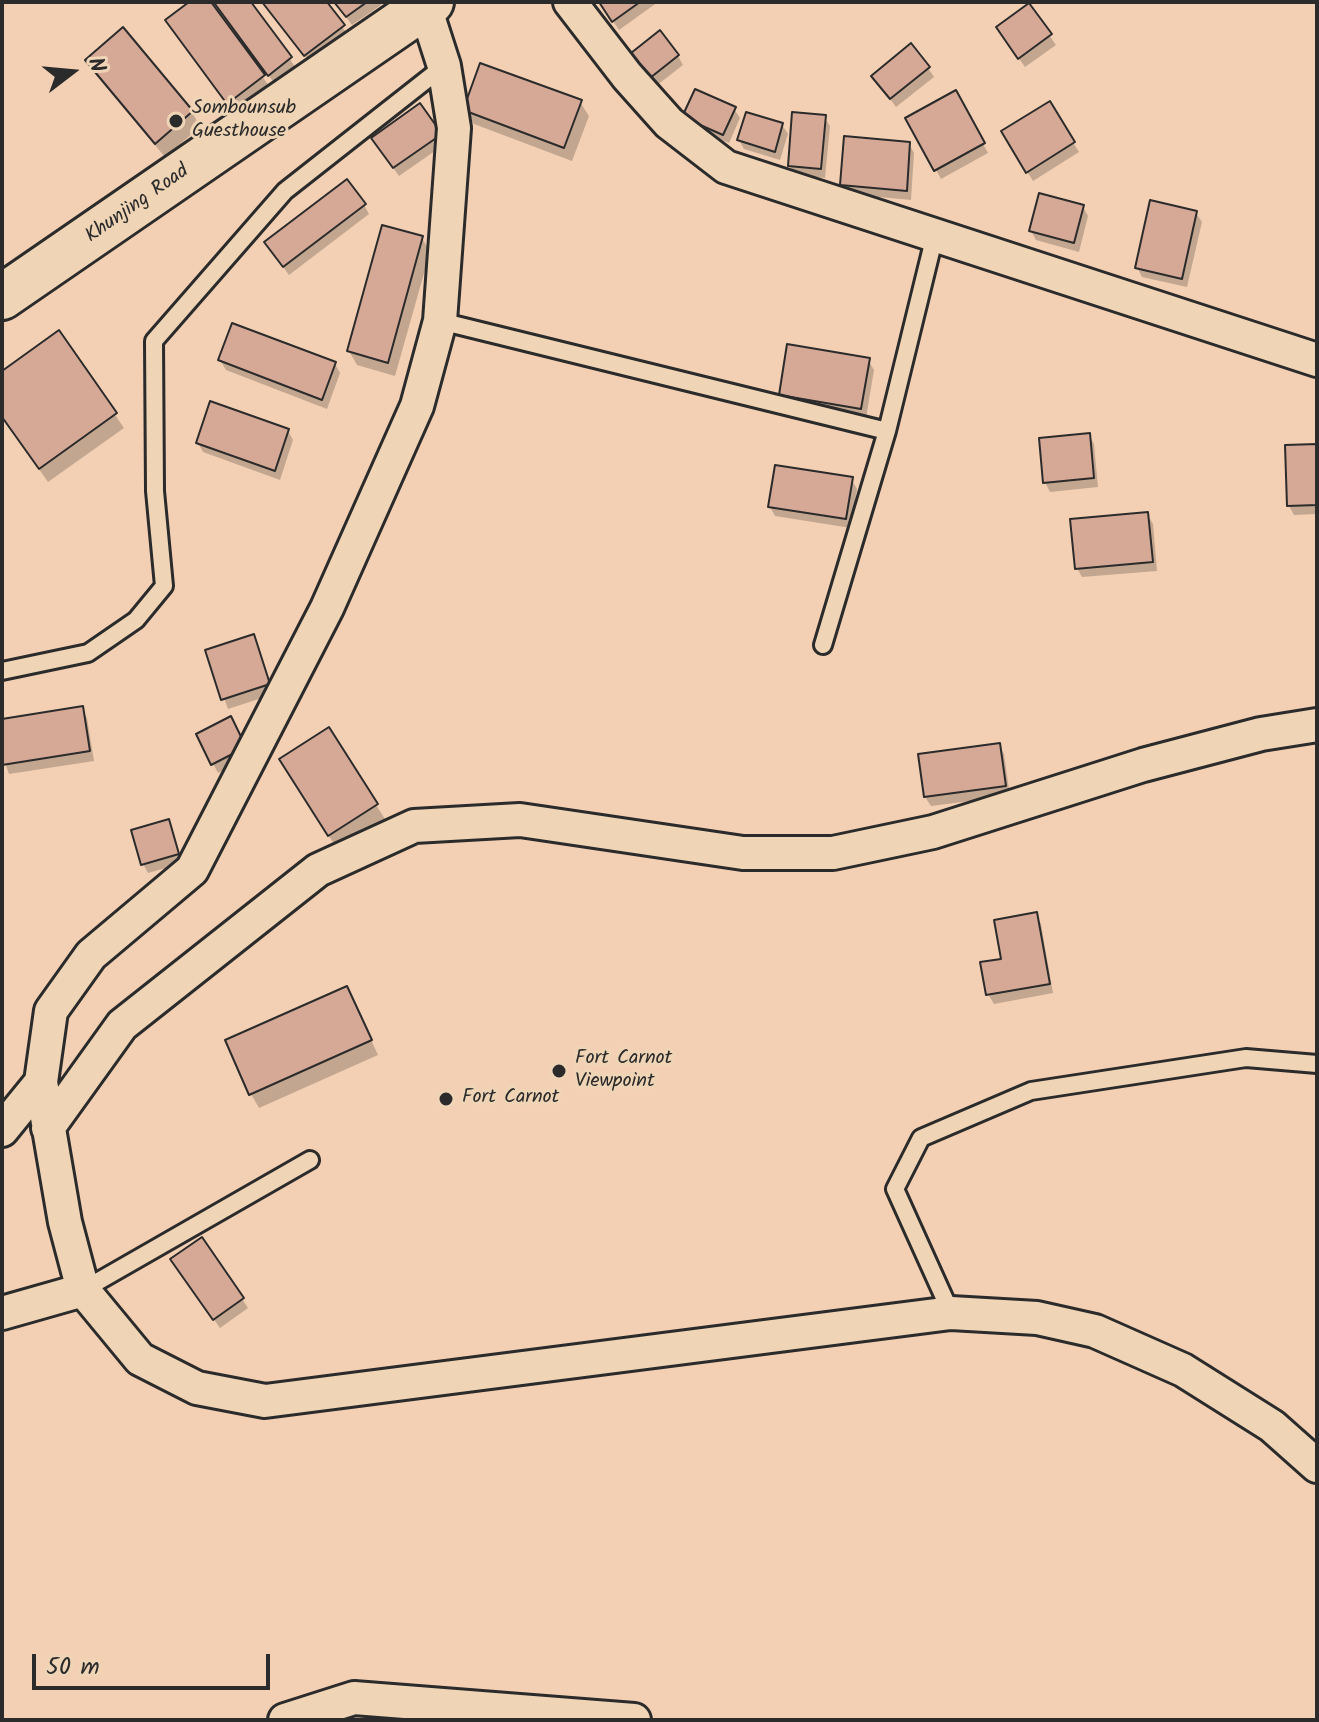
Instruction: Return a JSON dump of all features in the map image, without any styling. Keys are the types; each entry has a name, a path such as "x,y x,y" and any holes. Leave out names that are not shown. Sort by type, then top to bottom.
{"main road":[{"name":"Khunjing Road","path":"8,297 428,4"}],"street":[{"path":"570,2 627,76 669,123 726,167 1317,360"},
{"path":"428,4 444,66 454,128 440,321 417,406 327,608 192,870 91,955 51,1011 41,1082 65,1222 83,1290 140,1359 197,1388 265,1401 951,1313 1037,1318 1095,1331 1183,1370 1272,1426 1317,1466"},
{"path":"48,1128 122,1025 318,870 414,826 520,820 743,853 833,853 933,832 1143,765 1261,734 1317,725"},
{"path":"2,1130 41,1082"},
{"path":"2,1313 83,1290"},
{"path":"285,1720 354,1698 634,1720"}],"lane":[{"path":"2,671 88,653 136,620 164,586 155,491 154,341 285,191 444,66"},
{"path":"823,645 887,431 935,235"},
{"path":"440,321 887,431"},
{"path":"951,1313 895,1189 921,1138 1031,1091 1246,1058 1317,1064"},
{"path":"83,1290 310,1160"}],"building":[{"path":"189,2 211,2 265,75 227,104 165,20"},
{"path":"251,2 292,57 268,76 215,4"},
{"path":"262,2 327,2 345,25 304,56"},
{"path":"334,2 367,2 346,17"},
{"path":"599,2 640,2 612,22"},
{"path":"1029,3 1052,34 1018,59 996,27"},
{"path":"123,27 193,111 155,144 85,60"},
{"path":"660,30 679,55 650,78 631,53"},
{"path":"911,43 930,67 890,99 871,76"},
{"path":"480,63 582,100 564,148 463,110"},
{"path":"695,89 736,107 723,135 682,117"},
{"path":"956,90 985,143 934,171 905,118"},
{"path":"1050,101 1075,142 1026,173 1001,131"},
{"path":"420,103 442,134 393,168 371,138"},
{"path":"746,112 783,123 775,152 737,140"},
{"path":"792,112 826,115 821,169 788,166"},
{"path":"844,136 910,142 907,191 840,185"},
{"path":"347,179 366,204 283,267 264,242"},
{"path":"1039,193 1084,205 1074,243 1029,231"},
{"path":"1150,200 1197,211 1182,279 1135,268"},
{"path":"382,225 423,236 388,363 347,351"},
{"path":"232,323 336,362 322,400 218,360"},
{"path":"59,330 117,413 39,469 2,417 2,371"},
{"path":"787,344 870,358 861,409 779,395"},
{"path":"210,401 289,429 275,471 196,443"},
{"path":"1090,433 1094,478 1043,483 1039,438"},
{"path":"1317,444 1317,505 1287,506 1285,445"},
{"path":"775,465 853,477 846,519 768,507"},
{"path":"1148,512 1153,562 1075,569 1070,519"},
{"path":"254,634 270,684 221,700 205,650"},
{"path":"83,706 90,751 2,765 2,719"},
{"path":"231,716 246,747 211,765 196,734"},
{"path":"329,727 378,804 328,836 279,759"},
{"path":"1000,743 1006,786 924,797 918,754"},
{"path":"169,819 179,854 141,865 131,830"},
{"path":"1037,912 1050,984 986,995 980,962 1001,959 994,920"},
{"path":"347,986 372,1040 249,1095 225,1040"},
{"path":"202,1237 244,1298 213,1320 170,1259"}],"place":[{"name":"Sombounsub Guesthouse","path":"176,121"},
{"name":"Fort Carnot Viewpoint","path":"559,1071"},
{"name":"Fort Carnot","path":"446,1099"}]}
